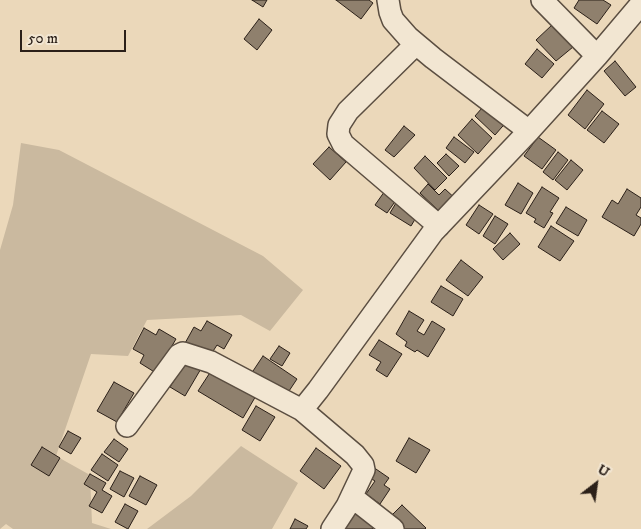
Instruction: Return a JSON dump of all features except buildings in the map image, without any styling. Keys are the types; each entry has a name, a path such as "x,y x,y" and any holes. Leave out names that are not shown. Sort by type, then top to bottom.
{"street":[{"path":"388,0 393,20 416,44 529,131"},
{"path":"542,0 597,56"},
{"path":"302,410 439,226 529,131 641,4"},
{"path":"416,44 348,111 339,125 338,134 343,144 439,226"},
{"path":"127,426 179,355 183,353 211,362 302,410 363,465 364,470 352,497 332,529"},
{"path":"352,497 392,529"}],"shaded area":[{"path":"21,143 59,150 263,256 303,290 270,331 241,315 147,320 128,356 91,354 56,456 90,475 92,523 111,529 13,529 6,524 0,529 0,250 13,205"},
{"path":"241,446 298,483 272,529 147,529 191,496"}]}
